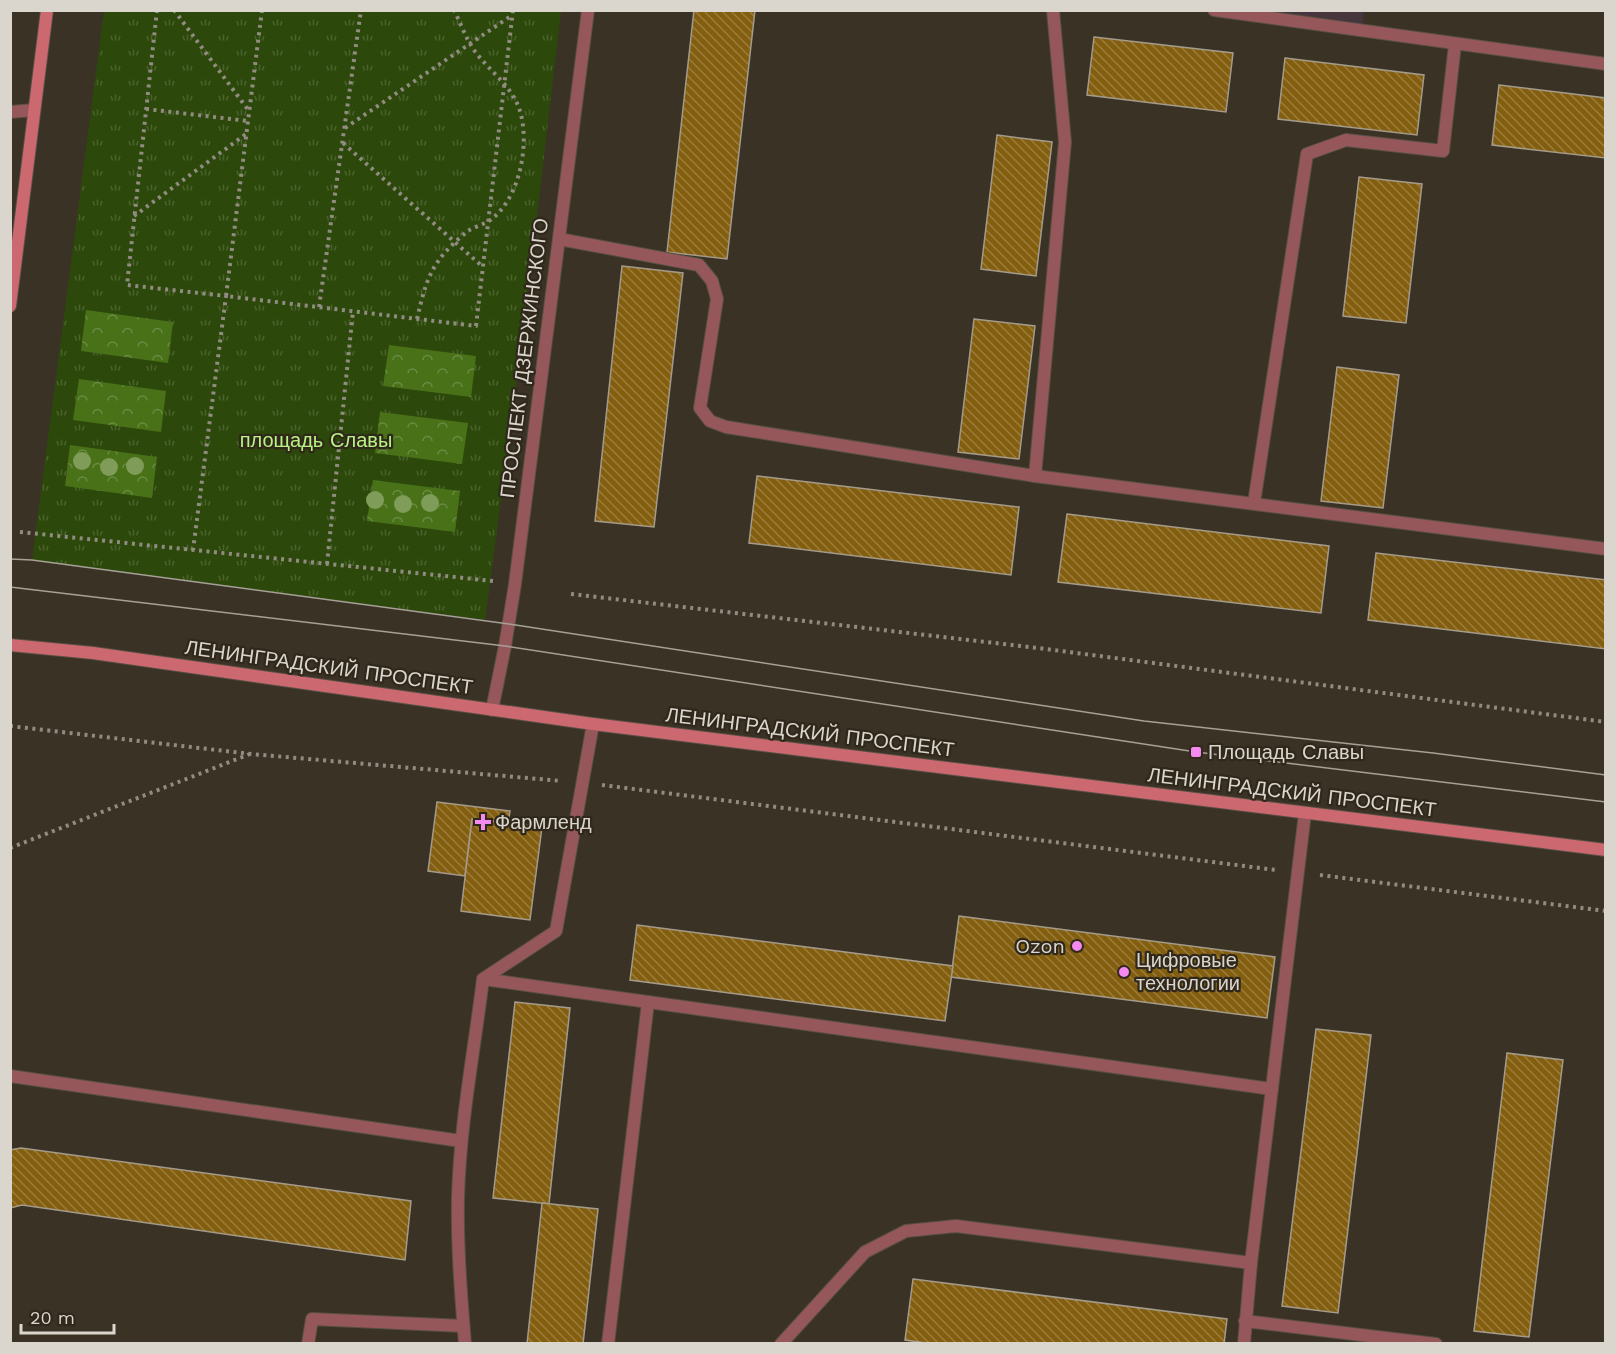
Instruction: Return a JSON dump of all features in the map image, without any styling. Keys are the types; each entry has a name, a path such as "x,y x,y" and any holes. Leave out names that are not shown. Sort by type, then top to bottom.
{"main road":[{"path":"10,306 47,10"},
{"name":"ЛЕНИНГРАДСКИЙ ПРОСПЕКТ","path":"10,645 93,653 593,724 1605,850"}],"street":[{"name":"ПРОСПЕКТ ДЗЕРЖИНСКОГО","path":"492,710 506,646 515,584 588,10"},
{"path":"1035,476 1065,142 1053,10"},
{"path":"1214,10 1605,64"},
{"path":"1254,503 1307,153 1346,140 1443,151 1455,44"},
{"path":"10,112 34,110"},
{"path":"559,239 699,265 712,280 717,299 700,408 710,421 726,427 1035,476 1605,549"},
{"path":"465,1344 458,1241 462,1141 483,979 556,931 593,724"},
{"path":"1244,1344 1251,1263 1305,813"},
{"path":"483,979 1272,1089"},
{"path":"608,1344 648,1002"},
{"path":"10,1076 462,1141"},
{"path":"781,1344 865,1252 906,1231 956,1226 1251,1263"},
{"path":"308,1344 312,1319 464,1326"},
{"path":"1245,1321 1436,1344"}],"path":[{"path":"157,10 127,285 476,326 512,13"},
{"path":"174,10 249,111"},
{"path":"193,550 262,10"},
{"path":"319,307 361,10"},
{"path":"417,319 426,281 440,258 469,231 490,220 513,190 521,167 524,130 519,108 504,82 470,44 454,10"},
{"path":"345,128 512,13"},
{"path":"146,109 248,121"},
{"path":"134,216 246,133"},
{"path":"343,142 457,242 483,268"},
{"path":"327,564 353,311"},
{"path":"20,532 501,581"},
{"path":"572,594 1038,648 1605,722"},
{"path":"10,726 252,754 582,783 1605,911"},
{"path":"10,848 252,754"}],"shaded area":[{"path":"1246,11 1364,11 1362,25"}],"green space":[{"name":"площадь Славы","path":"104,11 561,11 526,310 485,620 32,560"},
{"path":"86,310 173,322 168,363 81,351"},
{"path":"389,345 476,356 471,397 383,386"},
{"path":"79,379 166,391 161,432 73,420"},
{"path":"380,412 468,423 462,464 375,453"},
{"path":"70,445 157,457 152,498 65,486"},
{"path":"373,480 460,491 455,532 367,521"}],"building":[{"path":"694,10 755,10 727,259 667,252"},
{"path":"1094,37 1233,53 1226,112 1087,95"},
{"path":"1285,58 1424,75 1417,135 1278,119"},
{"path":"1499,85 1606,98 1606,158 1492,145"},
{"path":"997,135 1052,142 1036,276 981,269"},
{"path":"1359,177 1422,184 1406,323 1343,316"},
{"path":"622,266 683,273 654,527 595,521"},
{"path":"974,319 1035,326 1019,459 958,452"},
{"path":"1337,367 1399,375 1383,508 1321,501"},
{"path":"757,476 1019,507 1011,575 749,543"},
{"path":"1067,514 1329,546 1321,613 1058,582"},
{"path":"1376,553 1606,580 1606,649 1368,620"},
{"path":"437,802 510,811 508,823 472,819 465,876 428,871"},
{"path":"472,819 542,827 530,920 461,911"},
{"path":"959,916 1275,957 1267,1018 951,977"},
{"path":"637,925 953,966 945,1021 630,980"},
{"path":"515,1002 570,1008 549,1204 493,1198"},
{"path":"1316,1029 1371,1035 1338,1313 1282,1306"},
{"path":"1507,1053 1563,1060 1529,1337 1474,1331"},
{"path":"21,1148 411,1201 405,1260 22,1205 10,1208 10,1150"},
{"path":"542,1203 598,1209 583,1344 527,1344"},
{"path":"913,1279 1227,1319 1224,1344 933,1344 905,1340"}],"tram line":[{"path":"10,559 32,560 509,624 1144,721 1606,775"},
{"path":"10,587 505,646 1196,752 1606,802"}],"place":[{"name":"Площадь Славы","path":"1196,752"},
{"name":"Фармленд","path":"483,822"},
{"name":"Ozon","path":"1077,946"},
{"name":"Цифровые технологии","path":"1124,972"}]}
